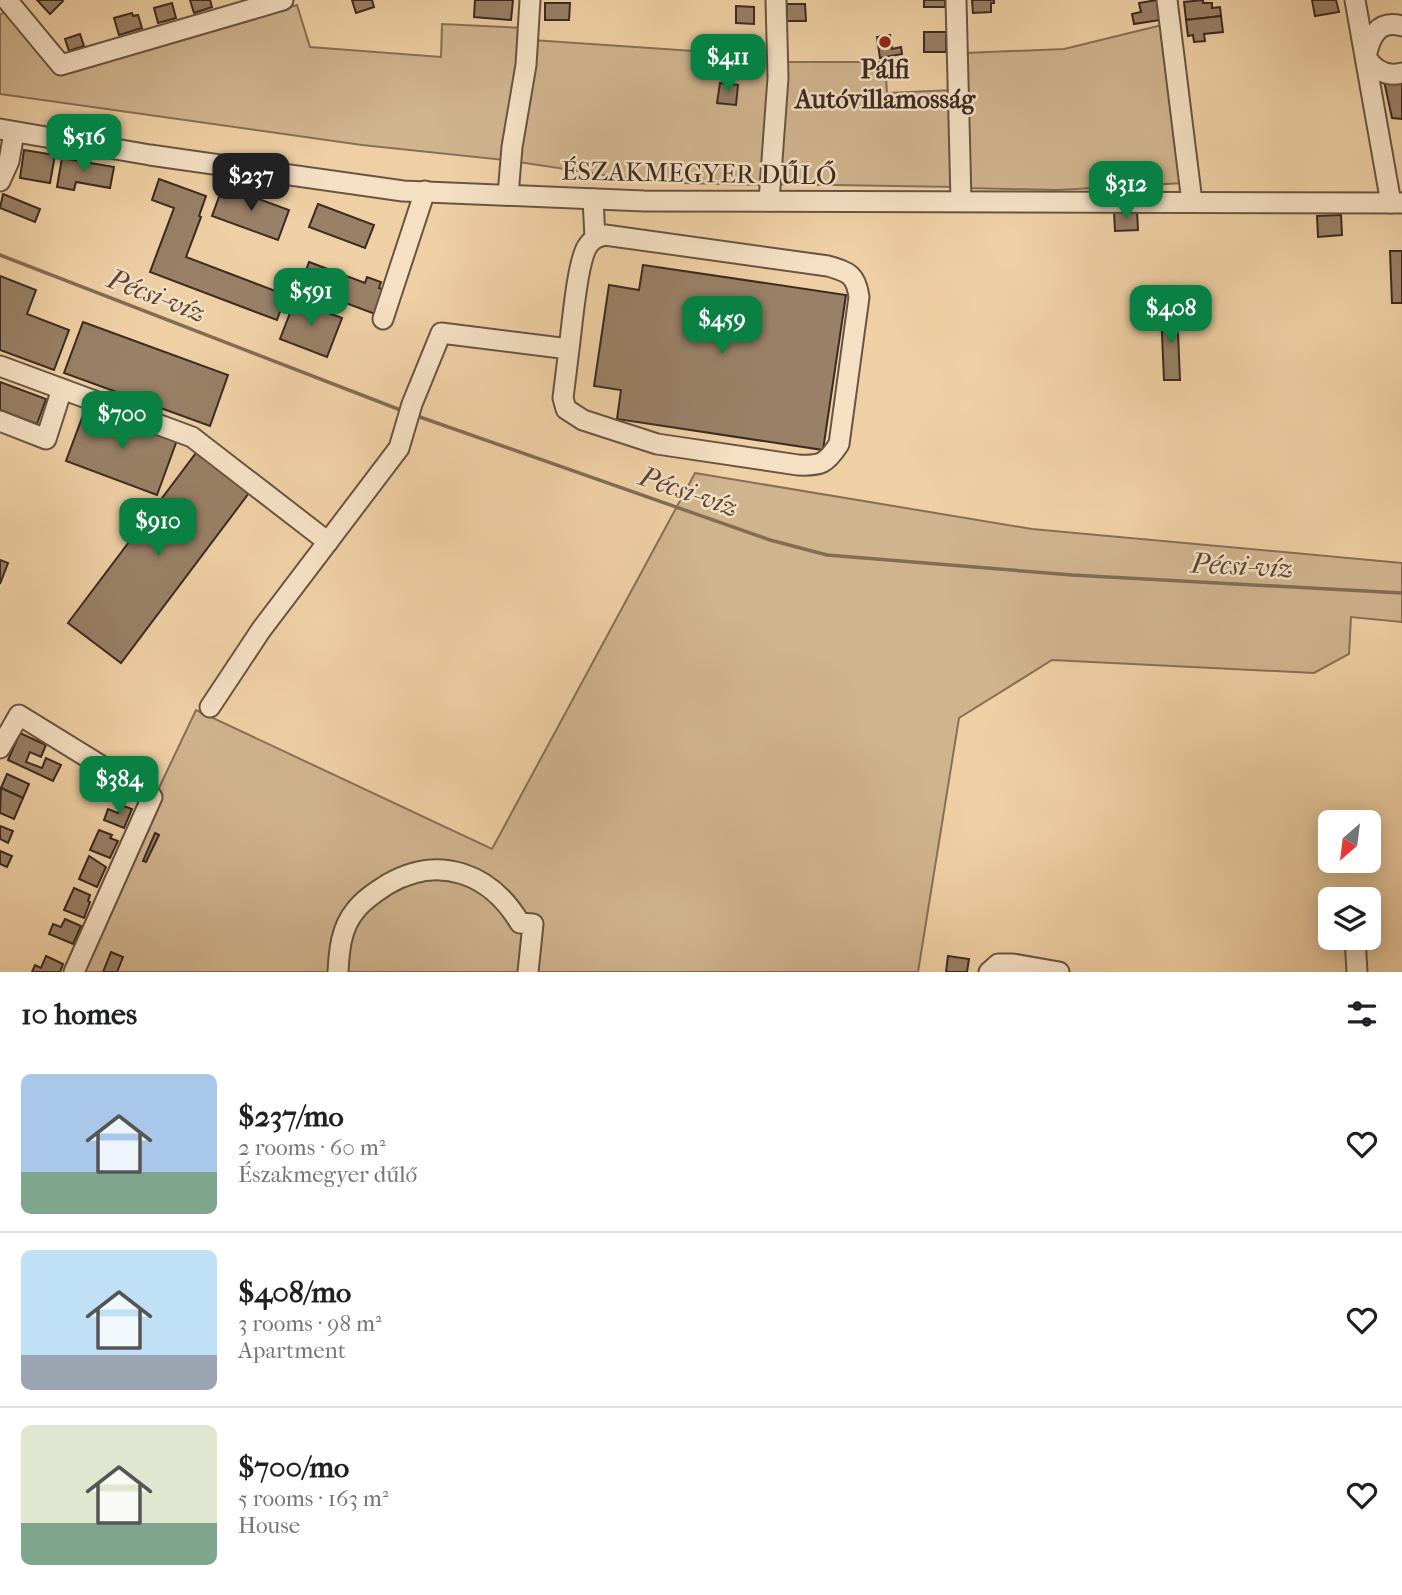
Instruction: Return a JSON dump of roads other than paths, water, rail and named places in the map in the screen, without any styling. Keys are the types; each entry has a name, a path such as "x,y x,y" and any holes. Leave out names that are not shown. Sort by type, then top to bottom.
{"street":[{"path":"7,0 61,65 283,0"},
{"path":"508,195 512,147 526,65 530,0"},
{"path":"769,201 778,78 776,0"},
{"path":"956,0 961,201"},
{"path":"1167,0 1192,202"},
{"path":"1355,0 1395,196"},
{"path":"1366,57 1369,41 1377,29 1391,24 1402,26"},
{"path":"1366,57 1382,72 1402,73"},
{"path":"0,180 9,161 7,131"},
{"name":"ÉSZAKMEGYER DŰLŐ","path":"7,131 403,191 593,199 769,201 1192,202 1395,196"},
{"path":"383,319 425,191"},
{"path":"593,199 595,238"},
{"path":"605,235 828,266 846,271 857,282 859,297 839,444 831,457 818,466 657,444 583,420 566,409 563,398 569,349 587,247 595,238 605,235"},
{"path":"210,707 261,630 399,448 412,404 441,333 569,349"},
{"path":"0,366 191,437 328,542"},
{"path":"0,421 46,439 62,389"},
{"path":"0,748 19,715 152,797 74,972"},
{"path":"338,972 342,935 354,911 379,890 401,877 428,870 461,873 481,881 503,899 520,923 533,924 527,972"},
{"path":"1356,950 1357,972"},
{"path":"989,972 998,964 1059,972"}],"waterway":[{"name":"Pécsi-víz","path":"0,255 403,411"},
{"name":"Pécsi-víz","path":"417,416 770,540 827,555 1072,575 1402,593"}],"place":[{"name":"Pálfi Autóvillamosság","path":"885,42"}]}
